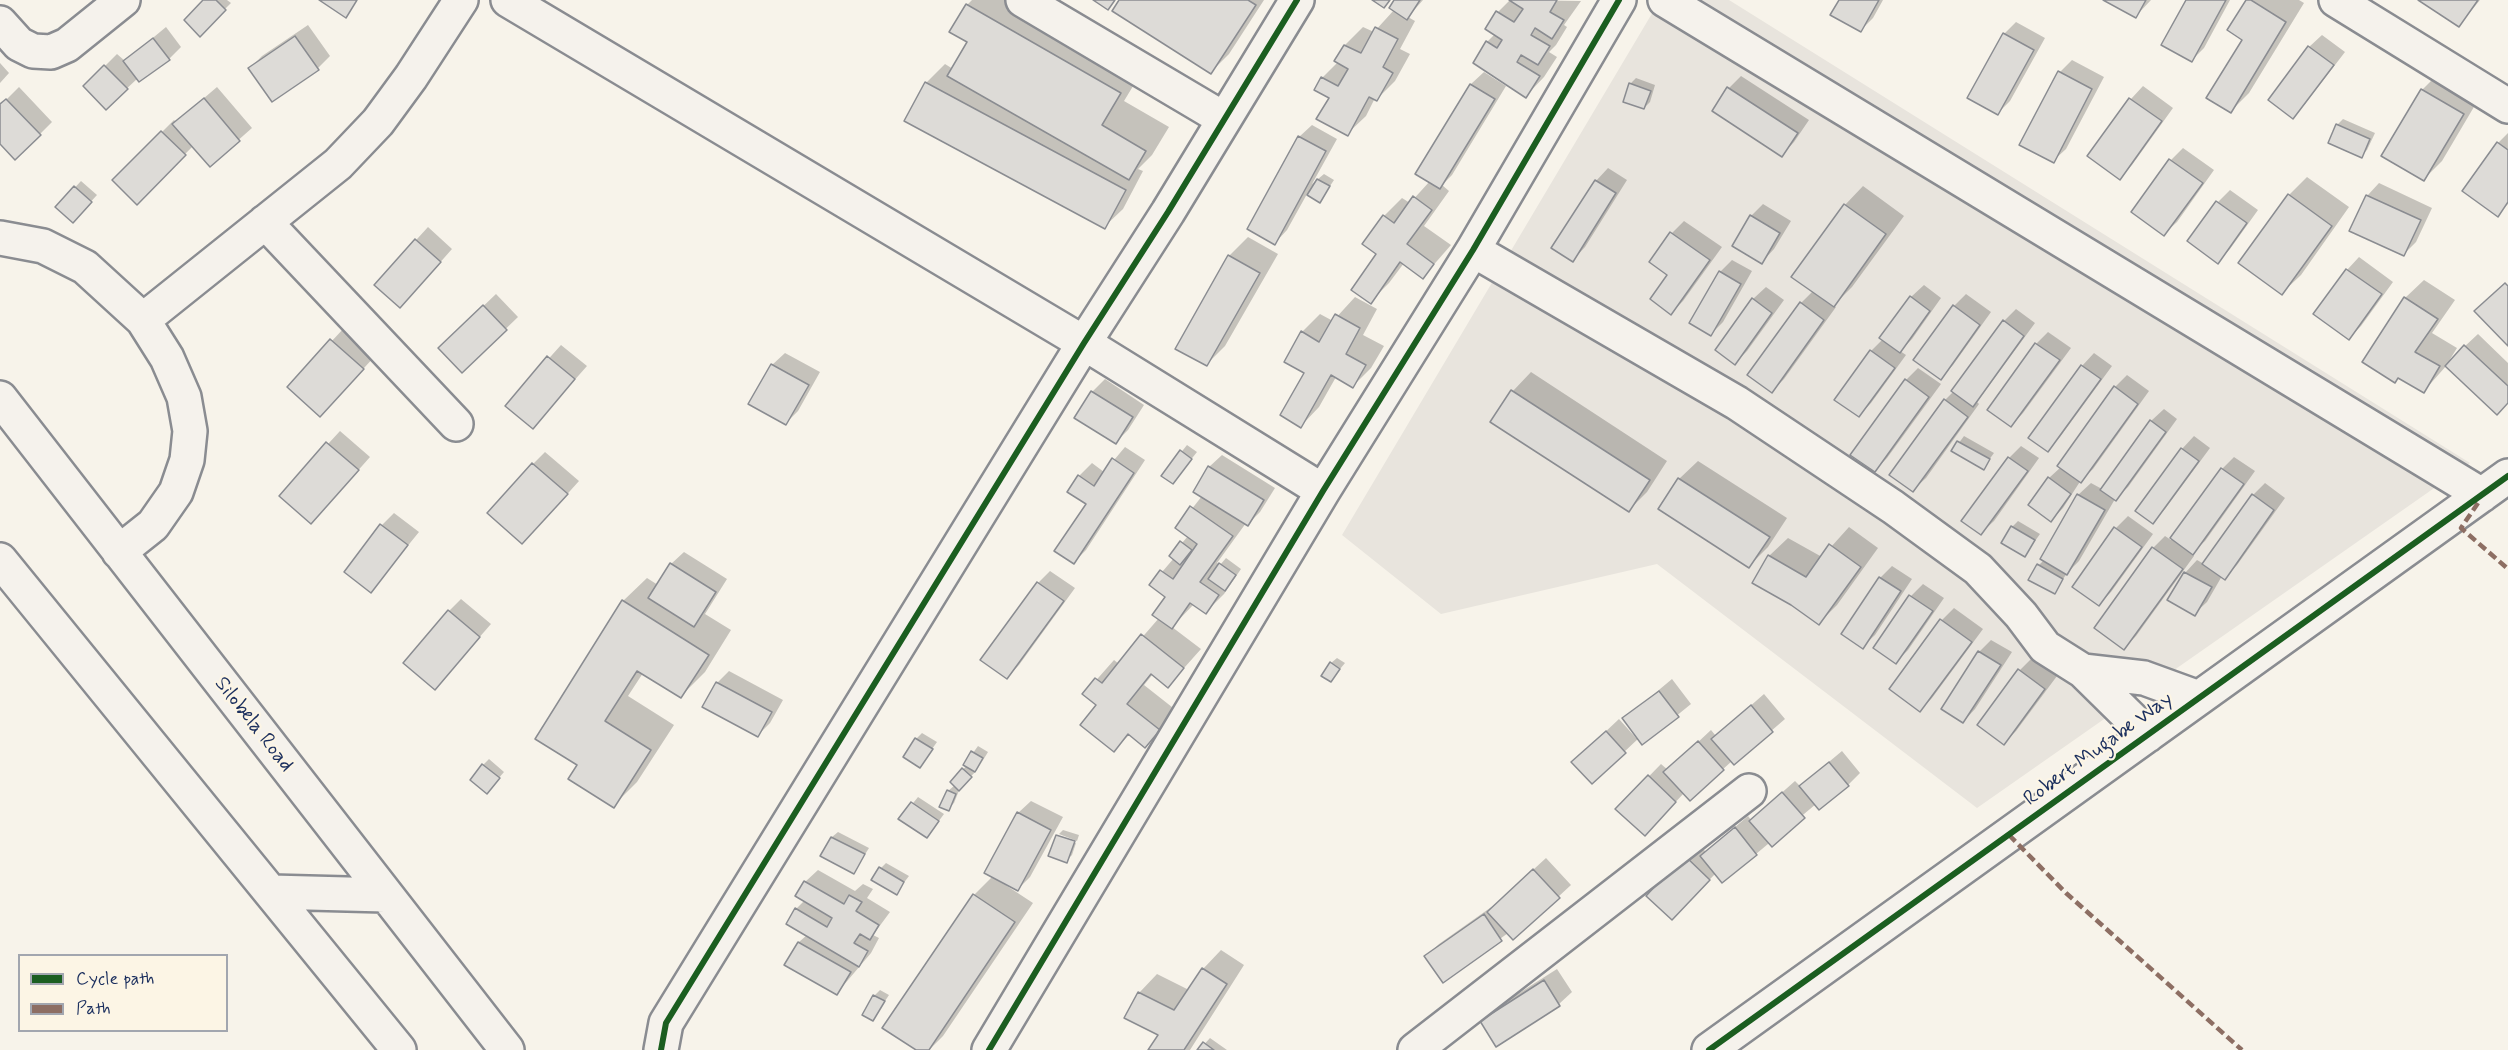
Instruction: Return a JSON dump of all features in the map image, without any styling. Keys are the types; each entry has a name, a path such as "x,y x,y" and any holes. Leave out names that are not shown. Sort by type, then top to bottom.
{"street":[{"path":"0,23 19,44 33,51 51,52 67,45 123,0"},
{"path":"143,320 338,164 378,122 411,77 461,0"},
{"path":"508,0 1084,343 1323,491"},
{"path":"1023,0 1224,119"},
{"path":"661,1050 666,1023 1297,0"},
{"path":"989,1050 1323,491 1473,250 1618,0"},
{"path":"1665,0 2495,486"},
{"path":"2336,0 2508,106"},
{"path":"265,222 456,424"},
{"path":"0,238 43,246 85,267 143,320 167,358 184,397 190,431 187,460 176,492 153,525 119,552"},
{"path":"1473,250 1737,403 1893,507 1978,569 2021,615 2045,647 2083,671 2148,735"},
{"name":"Silobela Road","path":"6,418 119,552 507,1050"},
{"name":"Robert Mugabe Way","path":"1709,1050 2495,486"},
{"path":"0,560 399,1050"},
{"path":"2083,671 2144,678 2199,699"},
{"path":"1415,1050 1749,791"},
{"path":"271,892 385,895"}],"shaded area":[{"path":"1660,0 1729,0 2470,463 1977,808 1657,564 1441,614 1342,535"}],"building":[{"path":"203,0 216,0 226,10 200,37 184,20"},
{"path":"319,0 357,0 346,18"},
{"path":"1093,0 1115,0 1108,10"},
{"path":"1119,0 1248,0 1256,5 1211,74 1112,11"},
{"path":"1372,0 1390,0 1384,8"},
{"path":"1394,0 1420,0 1407,20 1389,8"},
{"path":"1509,0 1557,0 1550,12 1564,20 1552,39 1535,28 1531,35 1550,46 1538,65 1521,55 1517,62 1540,76 1526,98 1473,63 1486,41 1497,48 1502,40 1485,29 1496,11 1514,22 1523,9"},
{"path":"1839,0 1879,0 1861,32 1830,15"},
{"path":"2103,0 2146,0 2136,18"},
{"path":"2186,0 2226,0 2192,62 2161,45"},
{"path":"2246,0 2251,0 2286,22 2231,113 2206,98 2242,40 2227,30"},
{"path":"2418,0 2478,0 2459,27"},
{"path":"966,4 1121,93 1102,125 1146,151 1129,180 947,76 967,42 949,32"},
{"path":"1375,27 1398,39 1383,67 1393,73 1377,101 1369,97 1348,136 1316,119 1329,98 1314,90 1321,77 1338,86 1348,69 1334,61 1344,45 1361,53"},
{"path":"2003,33 2034,50 1998,115 1967,98"},
{"path":"295,36 319,70 272,102 248,68"},
{"path":"153,38 170,60 139,82 123,61"},
{"path":"2308,46 2334,65 2293,119 2268,100"},
{"path":"104,65 128,89 106,110 83,86"},
{"path":"2058,71 2092,89 2054,163 2019,145"},
{"path":"925,82 1126,190 1105,229 904,121"},
{"path":"1629,83 1651,91 1644,109 1623,102"},
{"path":"1470,84 1495,99 1440,189 1415,174"},
{"path":"1727,87 1798,133 1782,157 1712,111"},
{"path":"2421,89 2464,114 2424,181 2381,156"},
{"path":"204,98 240,141 210,167 172,124"},
{"path":"2129,98 2162,121 2120,180 2087,156"},
{"path":"6,99 41,135 15,160 0,144 0,104"},
{"path":"2336,124 2370,139 2362,158 2328,143"},
{"path":"161,131 186,155 137,205 112,180"},
{"path":"1298,136 1326,151 1275,245 1247,229"},
{"path":"2497,142 2508,150 2508,202 2498,217 2462,191"},
{"path":"2169,159 2203,183 2164,236 2131,212"},
{"path":"1317,179 1330,186 1320,203 1307,195"},
{"path":"1595,180 1616,193 1573,262 1551,248"},
{"path":"74,186 92,202 73,223 55,207"},
{"path":"2288,194 2332,226 2282,295 2238,263"},
{"path":"2366,195 2421,220 2404,256 2349,231"},
{"path":"1413,196 1432,210 1407,244 1434,264 1423,279 1400,262 1371,304 1351,290 1376,254 1362,244 1383,215 1394,223"},
{"path":"2216,201 2247,223 2218,264 2187,241"},
{"path":"1844,204 1886,234 1834,307 1791,277"},
{"path":"1750,215 1780,233 1762,264 1732,246"},
{"path":"1670,232 1710,260 1671,315 1650,299 1667,275 1649,262"},
{"path":"415,239 441,262 400,308 374,285"},
{"path":"1228,255 1260,273 1207,366 1175,349"},
{"path":"2346,269 2382,294 2349,340 2313,314"},
{"path":"1719,271 1741,284 1711,336 1689,323"},
{"path":"2505,283 2508,286 2508,346 2474,311"},
{"path":"1910,296 1930,311 1900,353 1879,338"},
{"path":"2404,297 2438,319 2415,352 2440,366 2424,393 2398,378 2395,383 2362,362"},
{"path":"1752,298 1772,313 1735,365 1715,350"},
{"path":"1800,302 1824,320 1772,393 1747,375"},
{"path":"483,305 507,330 462,373 438,348"},
{"path":"1953,305 1980,325 1941,380 1913,360"},
{"path":"1335,314 1360,328 1346,354 1366,365 1353,388 1331,375 1301,428 1280,415 1304,373 1284,362 1301,331 1319,342"},
{"path":"2003,320 2024,336 1973,407 1951,391"},
{"path":"330,339 364,369 320,417 287,387"},
{"path":"2035,343 2060,360 2011,427 1987,410"},
{"path":"2464,345 2508,386 2508,403 2497,415 2445,366"},
{"path":"1870,350 1895,368 1859,417 1834,400"},
{"path":"547,356 575,379 533,429 505,406"},
{"path":"771,364 809,385 786,425 748,404"},
{"path":"2081,365 2101,379 2048,452 2028,438"},
{"path":"1905,379 1929,397 1875,472 1850,455"},
{"path":"2114,386 2138,404 2081,483 2057,466"},
{"path":"1511,390 1650,480 1629,512 1490,422"},
{"path":"1091,391 1133,417 1116,444 1074,418"},
{"path":"1944,399 1968,417 1913,492 1889,475"},
{"path":"2150,420 2166,432 2116,501 2100,490"},
{"path":"1957,441 1990,459 1984,470 1951,451"},
{"path":"326,442 359,470 311,524 279,496"},
{"path":"2181,448 2199,461 2153,524 2135,511"},
{"path":"1180,450 1192,459 1173,484 1161,476"},
{"path":"2008,457 2028,471 1981,535 1961,521"},
{"path":"1112,458 1134,473 1074,564 1054,551 1086,504 1067,492 1078,475 1094,486"},
{"path":"532,463 568,494 522,544 487,513"},
{"path":"1208,466 1264,500 1248,526 1193,492"},
{"path":"2221,468 2244,484 2193,555 2170,538"},
{"path":"2048,477 2071,494 2051,522 2028,505"},
{"path":"1678,478 1770,537 1749,568 1658,509"},
{"path":"2077,494 2105,510 2067,575 2040,559"},
{"path":"2252,494 2274,510 2225,580 2202,564"},
{"path":"1190,506 1233,536 1200,582 1219,595 1206,614 1190,603 1172,629 1152,615 1165,597 1149,585 1160,570 1173,579 1197,544 1175,528"},
{"path":"380,524 408,545 371,593 344,572"},
{"path":"2011,526 2035,540 2025,557 2001,543"},
{"path":"2114,527 2142,547 2099,606 2072,587"},
{"path":"1180,541 1192,550 1180,565 1169,556"},
{"path":"1829,544 1861,567 1819,625 1791,605 1752,583 1768,555 1806,577"},
{"path":"2152,547 2183,569 2124,650 2094,628"},
{"path":"670,563 716,592 694,627 648,598"},
{"path":"1219,563 1236,575 1225,591 1208,579"},
{"path":"2037,564 2063,579 2055,594 2028,580"},
{"path":"2184,572 2212,587 2195,616 2167,600"},
{"path":"1879,577 1901,591 1863,649 1841,634"},
{"path":"1037,582 1064,601 1007,679 980,660"},
{"path":"1909,595 1933,611 1896,664 1873,648"},
{"path":"622,600 709,655 681,698 637,671 605,721 651,750 614,808 568,779 577,765 535,739"},
{"path":"448,610 480,637 435,690 403,663"},
{"path":"1940,619 1972,642 1920,712 1889,689"},
{"path":"1141,634 1184,668 1168,688 1151,674 1127,704 1160,730 1145,748 1128,734 1114,752 1080,725 1096,705 1082,694 1095,678 1102,683"},
{"path":"1978,651 2001,665 1963,723 1941,709"},
{"path":"1330,662 1340,669 1331,682 1321,676"},
{"path":"2018,669 2045,689 2004,745 1977,725"},
{"path":"716,682 772,712 758,737 702,707"},
{"path":"1659,691 1679,717 1642,745 1622,718"},
{"path":"1751,705 1773,732 1734,765 1711,739"},
{"path":"1606,731 1626,753 1592,784 1571,762"},
{"path":"915,738 933,749 920,768 903,757"},
{"path":"1698,741 1724,770 1690,801 1663,772"},
{"path":"971,751 983,758 975,772 963,765"},
{"path":"1829,762 1849,786 1819,810 1799,786"},
{"path":"482,764 500,778 487,794 470,780"},
{"path":"962,768 972,777 959,791 950,782"},
{"path":"1648,775 1676,802 1645,836 1615,809"},
{"path":"947,790 956,794 949,811 939,807"},
{"path":"1782,792 1805,818 1772,847 1749,821"},
{"path":"911,802 939,821 927,838 898,819"},
{"path":"1017,812 1051,830 1018,891 984,873"},
{"path":"1735,827 1757,855 1722,883 1700,856"},
{"path":"1056,835 1075,841 1067,863 1048,856"},
{"path":"831,837 865,854 854,874 820,856"},
{"path":"1684,855 1710,880 1672,920 1646,896"},
{"path":"879,867 904,882 897,895 871,880"},
{"path":"1533,869 1560,898 1513,940 1487,912"},
{"path":"804,881 844,904 849,895 862,902 856,911 879,925 870,940 860,934 854,943 868,951 859,967 786,924 795,908 827,927 832,918 795,896"},
{"path":"973,894 1015,922 929,1050 916,1050 882,1028"},
{"path":"1484,914 1502,941 1443,983 1424,956"},
{"path":"798,942 851,972 837,995 784,965"},
{"path":"1202,968 1227,984 1184,1050 1148,1050 1158,1035 1124,1018 1138,992 1174,1010"},
{"path":"1544,980 1560,1006 1496,1047 1480,1021"},
{"path":"873,995 885,1001 873,1021 862,1015"},
{"path":"1203,1042 1214,1050 1197,1050"}],"marked path":[{"path":"2478,503 2461,528 2508,569"},
{"path":"2009,835 2066,893 2242,1050"}],"cycle path":[{"path":"661,1050 666,1023 1297,0"},
{"path":"989,1050 1323,491 1473,250 1619,0"},
{"path":"1709,1050 2508,476"}]}
